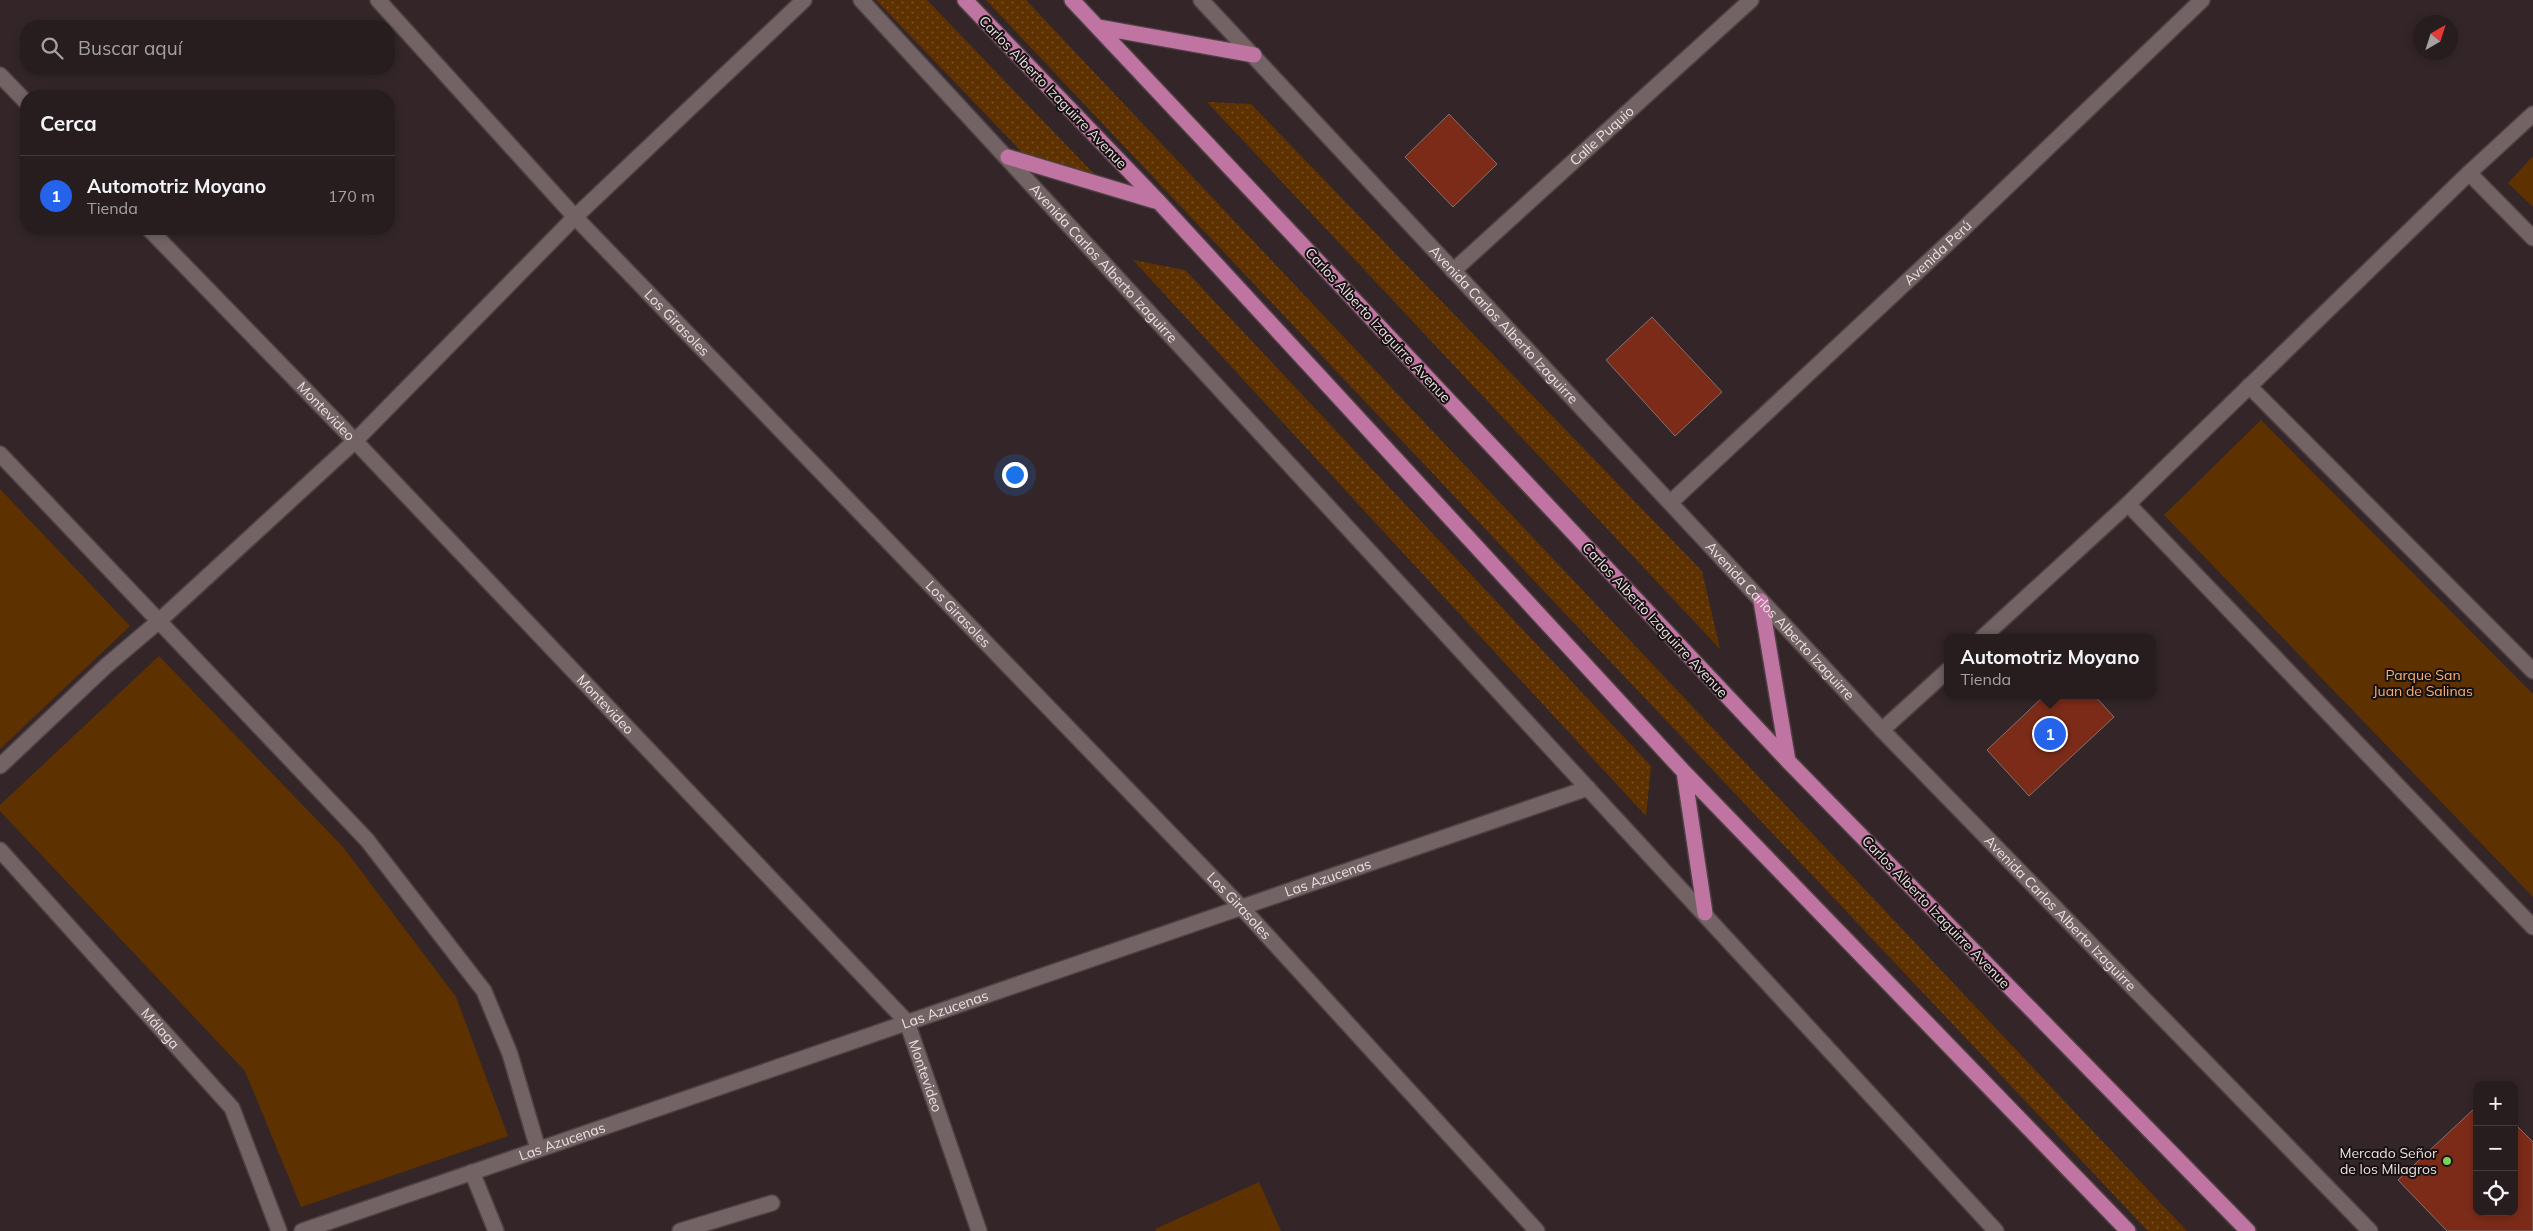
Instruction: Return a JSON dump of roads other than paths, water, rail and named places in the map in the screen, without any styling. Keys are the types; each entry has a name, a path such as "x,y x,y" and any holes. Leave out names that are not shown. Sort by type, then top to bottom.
{"main road":[{"name":"Carlos Alberto Izaguirre Avenue","path":"965,0 1158,201 1684,772 2128,1231"},
{"name":"Carlos Alberto Izaguirre Avenue","path":"1072,0 1788,761 2248,1231"},
{"path":"1098,27 1254,55"},
{"path":"1008,157 1158,201"},
{"path":"1760,601 1788,761"},
{"path":"1684,772 1704,913"}],"street":[{"name":"Los Girasoles","path":"378,0 575,217 1242,908 1537,1231"},
{"path":"0,766 106,666 159,621 355,441 575,217 804,0"},
{"name":"Avenida Carlos Alberto Izaguirre","path":"861,0 1008,157 1996,1231"},
{"name":"Avenida Carlos Alberto Izaguirre","path":"1202,0 1882,730 2370,1231"},
{"name":"Calle Puquio","path":"1453,271 1751,0"},
{"name":"Avenida Perú","path":"1671,502 1960,231 2202,0"},
{"path":"0,75 20,96"},
{"path":"1986,634 2128,504 2469,173 2533,114"},
{"path":"2469,173 2533,238"},
{"name":"Montevideo","path":"155,235 355,441 907,1022 979,1231"},
{"path":"2249,386 2533,671"},
{"path":"0,454 367,840 484,991 510,1054 538,1149"},
{"path":"2128,504 2533,927"},
{"path":"1882,730 1944,674"},
{"name":"Las Azucenas","path":"302,1231 1588,788"},
{"name":"Málaga","path":"0,850 232,1108 279,1231"},
{"path":"472,1172 496,1231"},
{"path":"680,1231 772,1203"}],"place":[{"name":"Automotriz Moyano","path":"2050,734"},
{"name":"Mercado Señor de los Milagros","path":"2447,1161"}],"park label":[{"name":"Parque San Juan de Salinas","path":"2423,684"}]}
